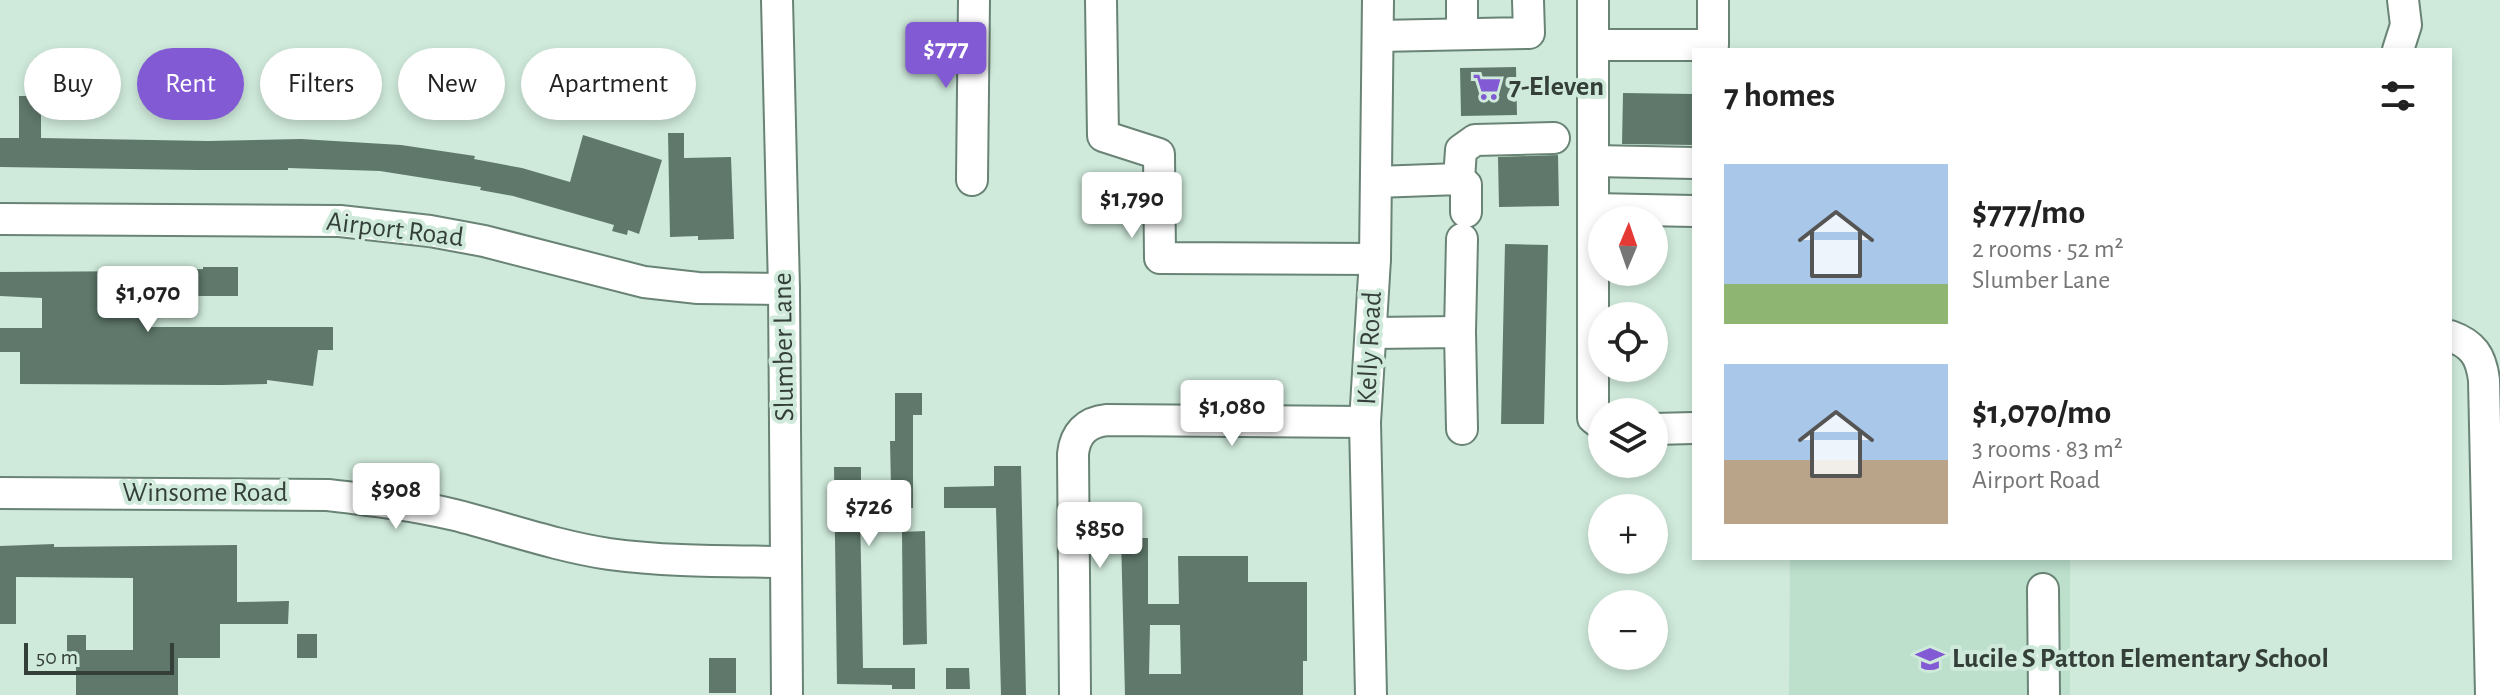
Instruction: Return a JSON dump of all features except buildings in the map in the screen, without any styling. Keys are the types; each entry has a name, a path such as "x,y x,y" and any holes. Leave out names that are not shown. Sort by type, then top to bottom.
{"street":[{"name":"Slumber Lane","path":"777,0 784,289 787,695"},
{"path":"972,180 974,0"},
{"path":"1101,0 1103,136 1159,154 1160,258 1375,259"},
{"name":"Kelly Road","path":"1371,695 1365,422 1375,259 1378,0"},
{"path":"1462,0 1462,34"},
{"path":"1378,36 1529,33 1528,0"},
{"path":"1593,0 1593,206"},
{"path":"1593,45 1713,48 1713,0"},
{"path":"2399,48 2406,25 2403,0"},
{"path":"1459,179 1461,150 1475,140 1554,138"},
{"path":"1594,161 1692,163"},
{"path":"1376,182 1459,179 1466,185 1460,332 1462,429"},
{"path":"1668,210 1692,211"},
{"name":"Airport Road","path":"0,219 340,221 430,231 484,241 644,282 698,288 784,289"},
{"path":"1593,286 1593,398"},
{"path":"1371,333 1460,332"},
{"path":"2452,337 2471,345 2477,354 2484,380 2491,695"},
{"path":"1075,695 1073,454 1074,444 1082,430 1097,421 1107,420 1365,422"},
{"path":"1668,429 1692,428"},
{"name":"Winsome Road","path":"0,493 328,495 381,501 453,515 558,544 608,554 657,559 786,562"},
{"path":"2043,589 2044,695"}],"shaded area":[{"name":"Lucile S Patton Elementary School","path":"1790,560 2070,560 2070,695 1789,695"}],"place":[{"name":"7-Eleven","path":"1487,87"},
{"name":"Lucile S Patton Elementary School","path":"1930,659"}]}
